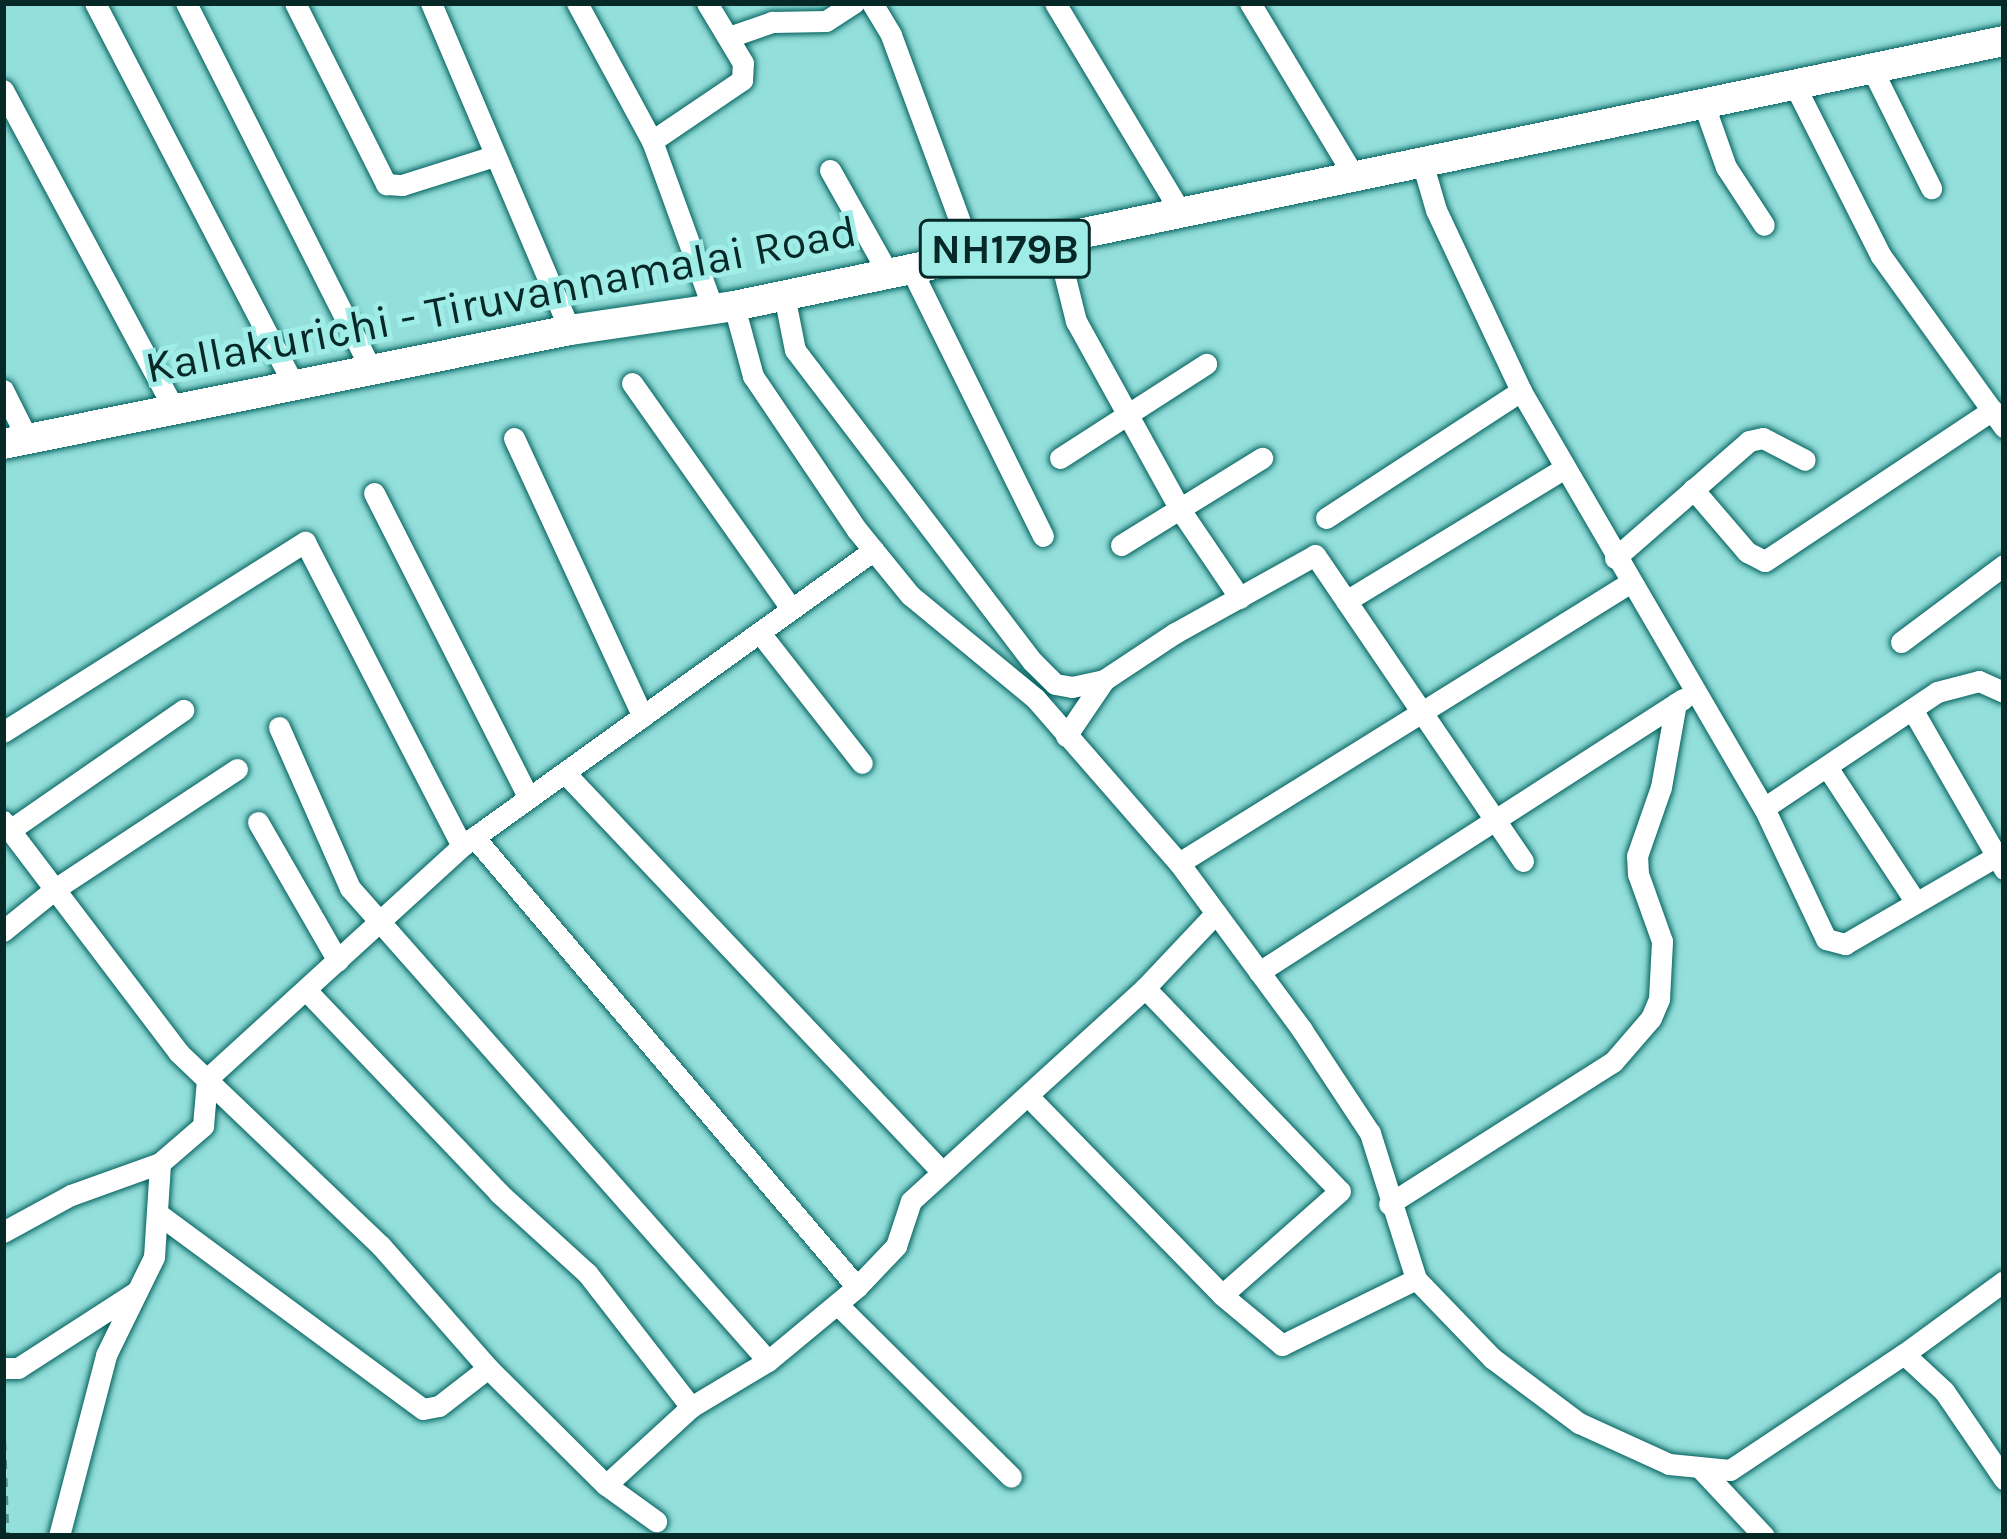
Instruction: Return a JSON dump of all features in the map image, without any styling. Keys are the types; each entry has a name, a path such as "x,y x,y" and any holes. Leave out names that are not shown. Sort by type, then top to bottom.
{"highway":[{"name":"Kallakurichi - Tiruvannamalai Road","path":"16,442 370,368 784,295 1796,88 2004,40"}],"street":[{"path":"95,3 294,385"},
{"path":"186,3 370,368"},
{"path":"295,3 386,184 402,185 494,156"},
{"path":"431,3 570,330"},
{"path":"578,3 652,141 753,376 910,595 1034,698 1179,863 1370,1133 1416,1279 1492,1358 1579,1423 1669,1464 1730,1470 2004,1281"},
{"path":"652,141 742,80 743,63 707,3"},
{"path":"729,37 772,22 826,21 854,3"},
{"path":"872,3 890,34 972,254"},
{"path":"1055,3 1180,212"},
{"path":"1250,3 1354,176"},
{"path":"1873,70 1931,188"},
{"path":"1694,489 1747,552 1765,561 1998,419 1881,256 1796,88"},
{"path":"3,90 176,412"},
{"path":"1704,105 1726,167 1764,225"},
{"path":"1422,161 1436,210 1521,391 1764,808 1826,939 1845,944 1915,902 2002,859 1912,709"},
{"path":"830,170 898,269 1043,536"},
{"path":"1055,237 1076,321 1181,512 1240,598"},
{"path":"784,295 795,350 1033,662 1055,684 1072,687 1104,680 1315,555 1523,861"},
{"path":"1060,458 1130,418 1206,364"},
{"path":"632,382 790,607"},
{"path":"3,389 16,442"},
{"path":"1326,518 1521,391"},
{"path":"514,438 643,717"},
{"path":"1615,558 1750,441 1763,438 1805,460"},
{"path":"1121,545 1262,458"},
{"path":"1346,601 1563,469"},
{"path":"374,493 529,798"},
{"path":"3,732 305,542 468,841 857,1287"},
{"path":"3,1232 71,1195 160,1163 203,1126 207,1079 468,841 874,550"},
{"path":"1900,642 2004,566"},
{"path":"1179,863 1631,582"},
{"path":"760,633 862,763"},
{"path":"1066,736 1104,680"},
{"path":"1764,808 1956,682 1979,681 2004,692"},
{"path":"1259,972 1696,690"},
{"path":"1389,1204 1613,1062 1651,1018 1659,999 1662,941 1638,874 1637,856 1660,787 1676,703"},
{"path":"183,710 6,825 179,1053 381,1246 488,1368 606,1485 656,1521"},
{"path":"279,727 338,868 377,923 768,1361"},
{"path":"1827,766 1915,902"},
{"path":"3,931 55,889 237,769"},
{"path":"565,773 942,1172"},
{"path":"258,822 338,961"},
{"path":"606,1485 691,1407 768,1361 857,1287 896,1246 911,1201 1145,988 1216,913"},
{"path":"1145,988 1340,1190 1222,1295"},
{"path":"306,990 499,1193 587,1273 691,1407"},
{"path":"1028,1096 1222,1295 1282,1345 1416,1279"},
{"path":"58,1536 106,1355 154,1257 160,1163"},
{"path":"157,1213 423,1409 439,1406 488,1368"},
{"path":"3,1368 18,1368 140,1290"},
{"path":"837,1304 1011,1477"},
{"path":"1904,1354 1944,1390 2004,1479"},
{"path":"1701,1469 1764,1536"}],"path":[{"path":"3,1388 8,1536"}]}
